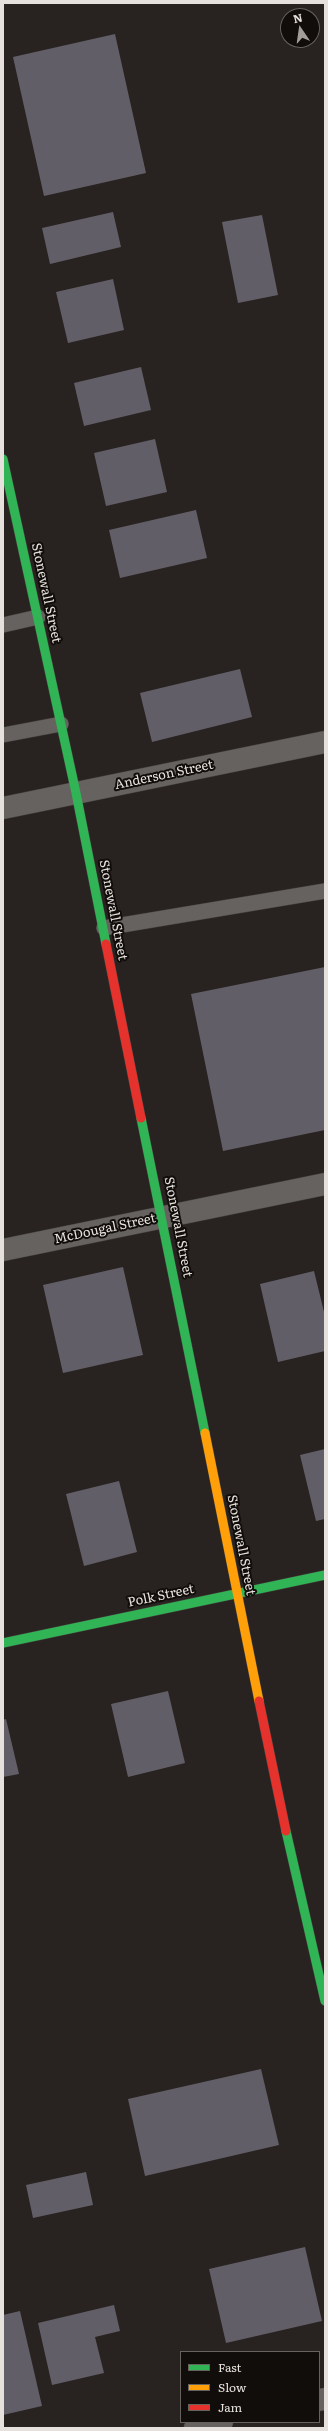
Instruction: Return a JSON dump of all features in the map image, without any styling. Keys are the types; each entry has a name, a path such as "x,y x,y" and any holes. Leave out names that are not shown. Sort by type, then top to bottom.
{"main road":[{"name":"Stonewall Street","path":"3,459 104,928 274,1777 325,1997"},
{"name":"Polk Street","path":"3,1643 325,1575"}],"street":[{"name":"Anderson Street","path":"3,808 325,742"},
{"name":"McDougal Street","path":"3,1250 325,1184"},
{"path":"195,2428 218,2423"}],"lane":[{"path":"3,625 38,618"},
{"path":"3,735 61,724"},
{"path":"104,928 325,891"}],"building":[{"path":"115,34 146,173 44,196 13,57"},
{"path":"113,212 121,247 50,264 42,228"},
{"path":"262,215 278,295 238,303 222,222"},
{"path":"113,279 124,330 68,343 56,292"},
{"path":"141,367 151,410 84,426 74,383"},
{"path":"155,439 167,492 106,506 94,453"},
{"path":"196,510 207,558 120,578 109,530"},
{"path":"240,669 252,717 152,742 140,693"},
{"path":"325,967 325,1130 223,1151 191,994"},
{"path":"123,1267 143,1355 63,1373 43,1285"},
{"path":"314,1271 325,1316 325,1351 278,1362 260,1284"},
{"path":"325,1449 325,1519 316,1521 300,1455"},
{"path":"119,1481 137,1552 84,1566 66,1494"},
{"path":"168,1691 185,1763 128,1777 111,1704"},
{"path":"6,1719 19,1774 3,1777 3,1720"},
{"path":"261,2069 279,2145 145,2176 128,2099"},
{"path":"86,2172 93,2205 33,2218 26,2185"},
{"path":"305,2247 322,2321 226,2343 209,2269"},
{"path":"114,2305 120,2331 95,2337 104,2373 52,2385 38,2323"},
{"path":"20,2311 42,2406 3,2415 3,2315"}],"traffic: fast":[{"path":"3,459 76,793 106,944"},
{"path":"141,1118 205,1433"},
{"path":"3,1643 325,1575"},
{"path":"286,1831 325,2001"}],"traffic: slow":[{"path":"205,1433 259,1701"}],"traffic: jam":[{"path":"106,944 141,1118"},
{"path":"259,1701 286,1831"}]}
